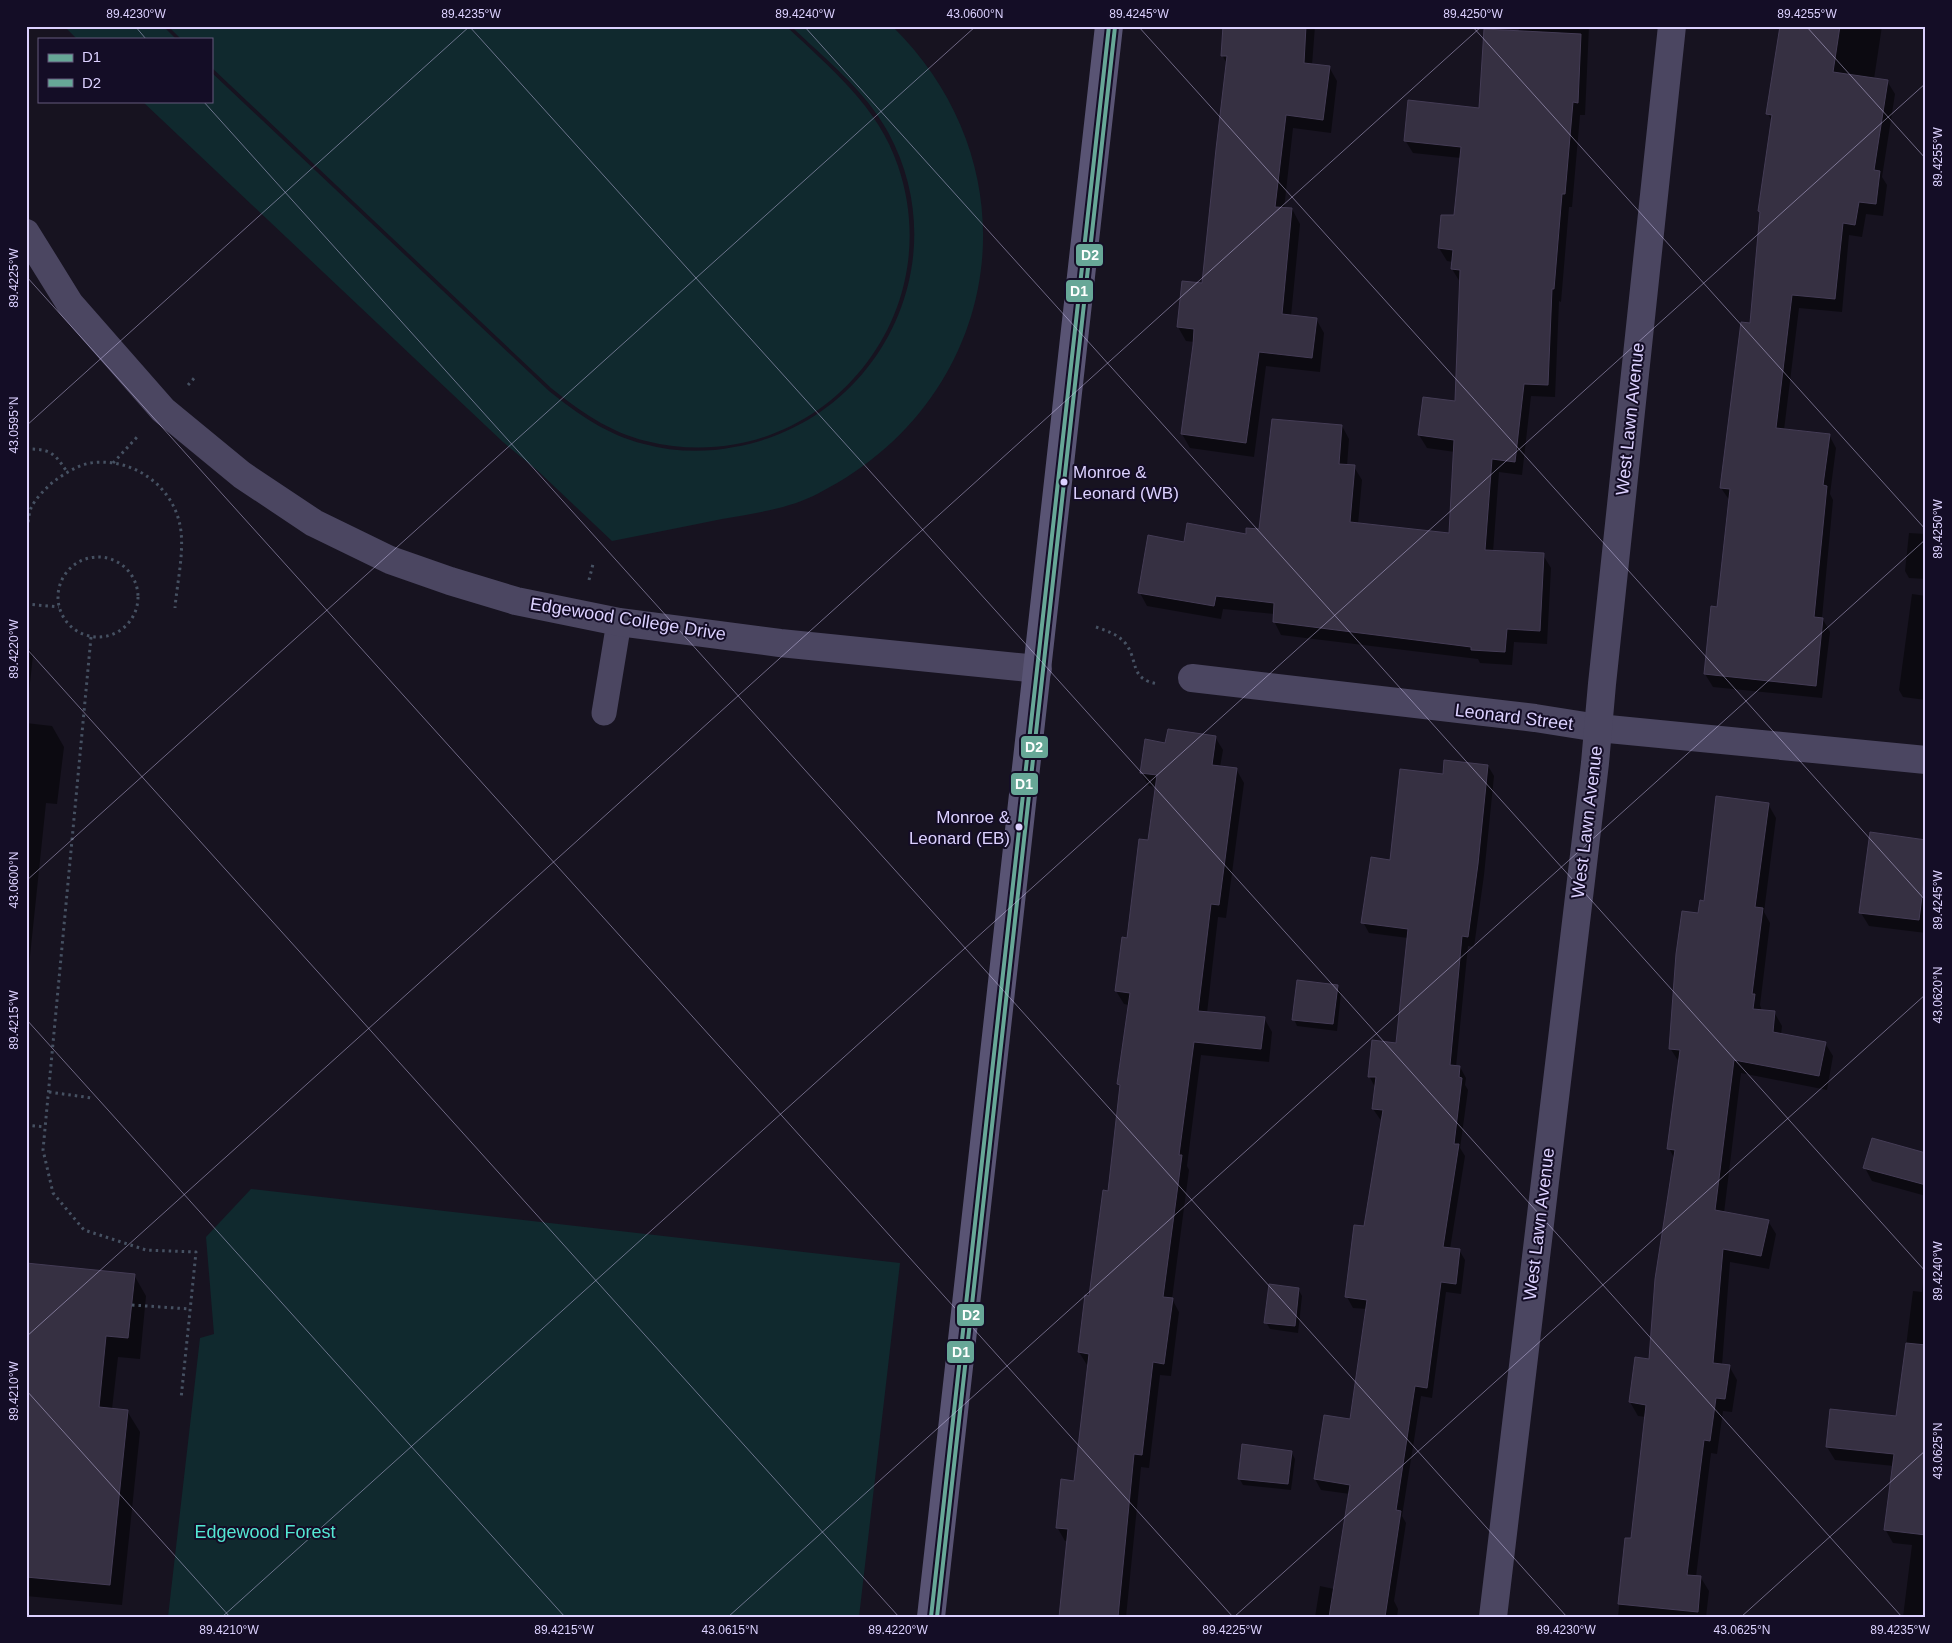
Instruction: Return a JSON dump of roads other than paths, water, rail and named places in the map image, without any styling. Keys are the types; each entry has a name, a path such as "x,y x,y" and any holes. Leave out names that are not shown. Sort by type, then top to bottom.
{"main road":[{"path":"931,1617 1110,26"}],"street":[{"name":"West Lawn Avenue","path":"1493,1617 1598,728 1672,26"},
{"name":"Edgewood College Drive","path":"26,233 70,304 163,410 242,475 314,523 390,560 516,601 619,622 780,643 1038,669"},
{"name":"Leonard Street","path":"1192,678 1535,718 1598,728 1926,760"}],"lane":[{"path":"604,714 619,622"}],"place":[{"name":"Monroe & Leonard (WB)","path":"1064,482"},
{"name":"Monroe & Leonard (EB)","path":"1019,827"}],"park label":[{"name":"Edgewood Forest","path":"265,1532"}]}
